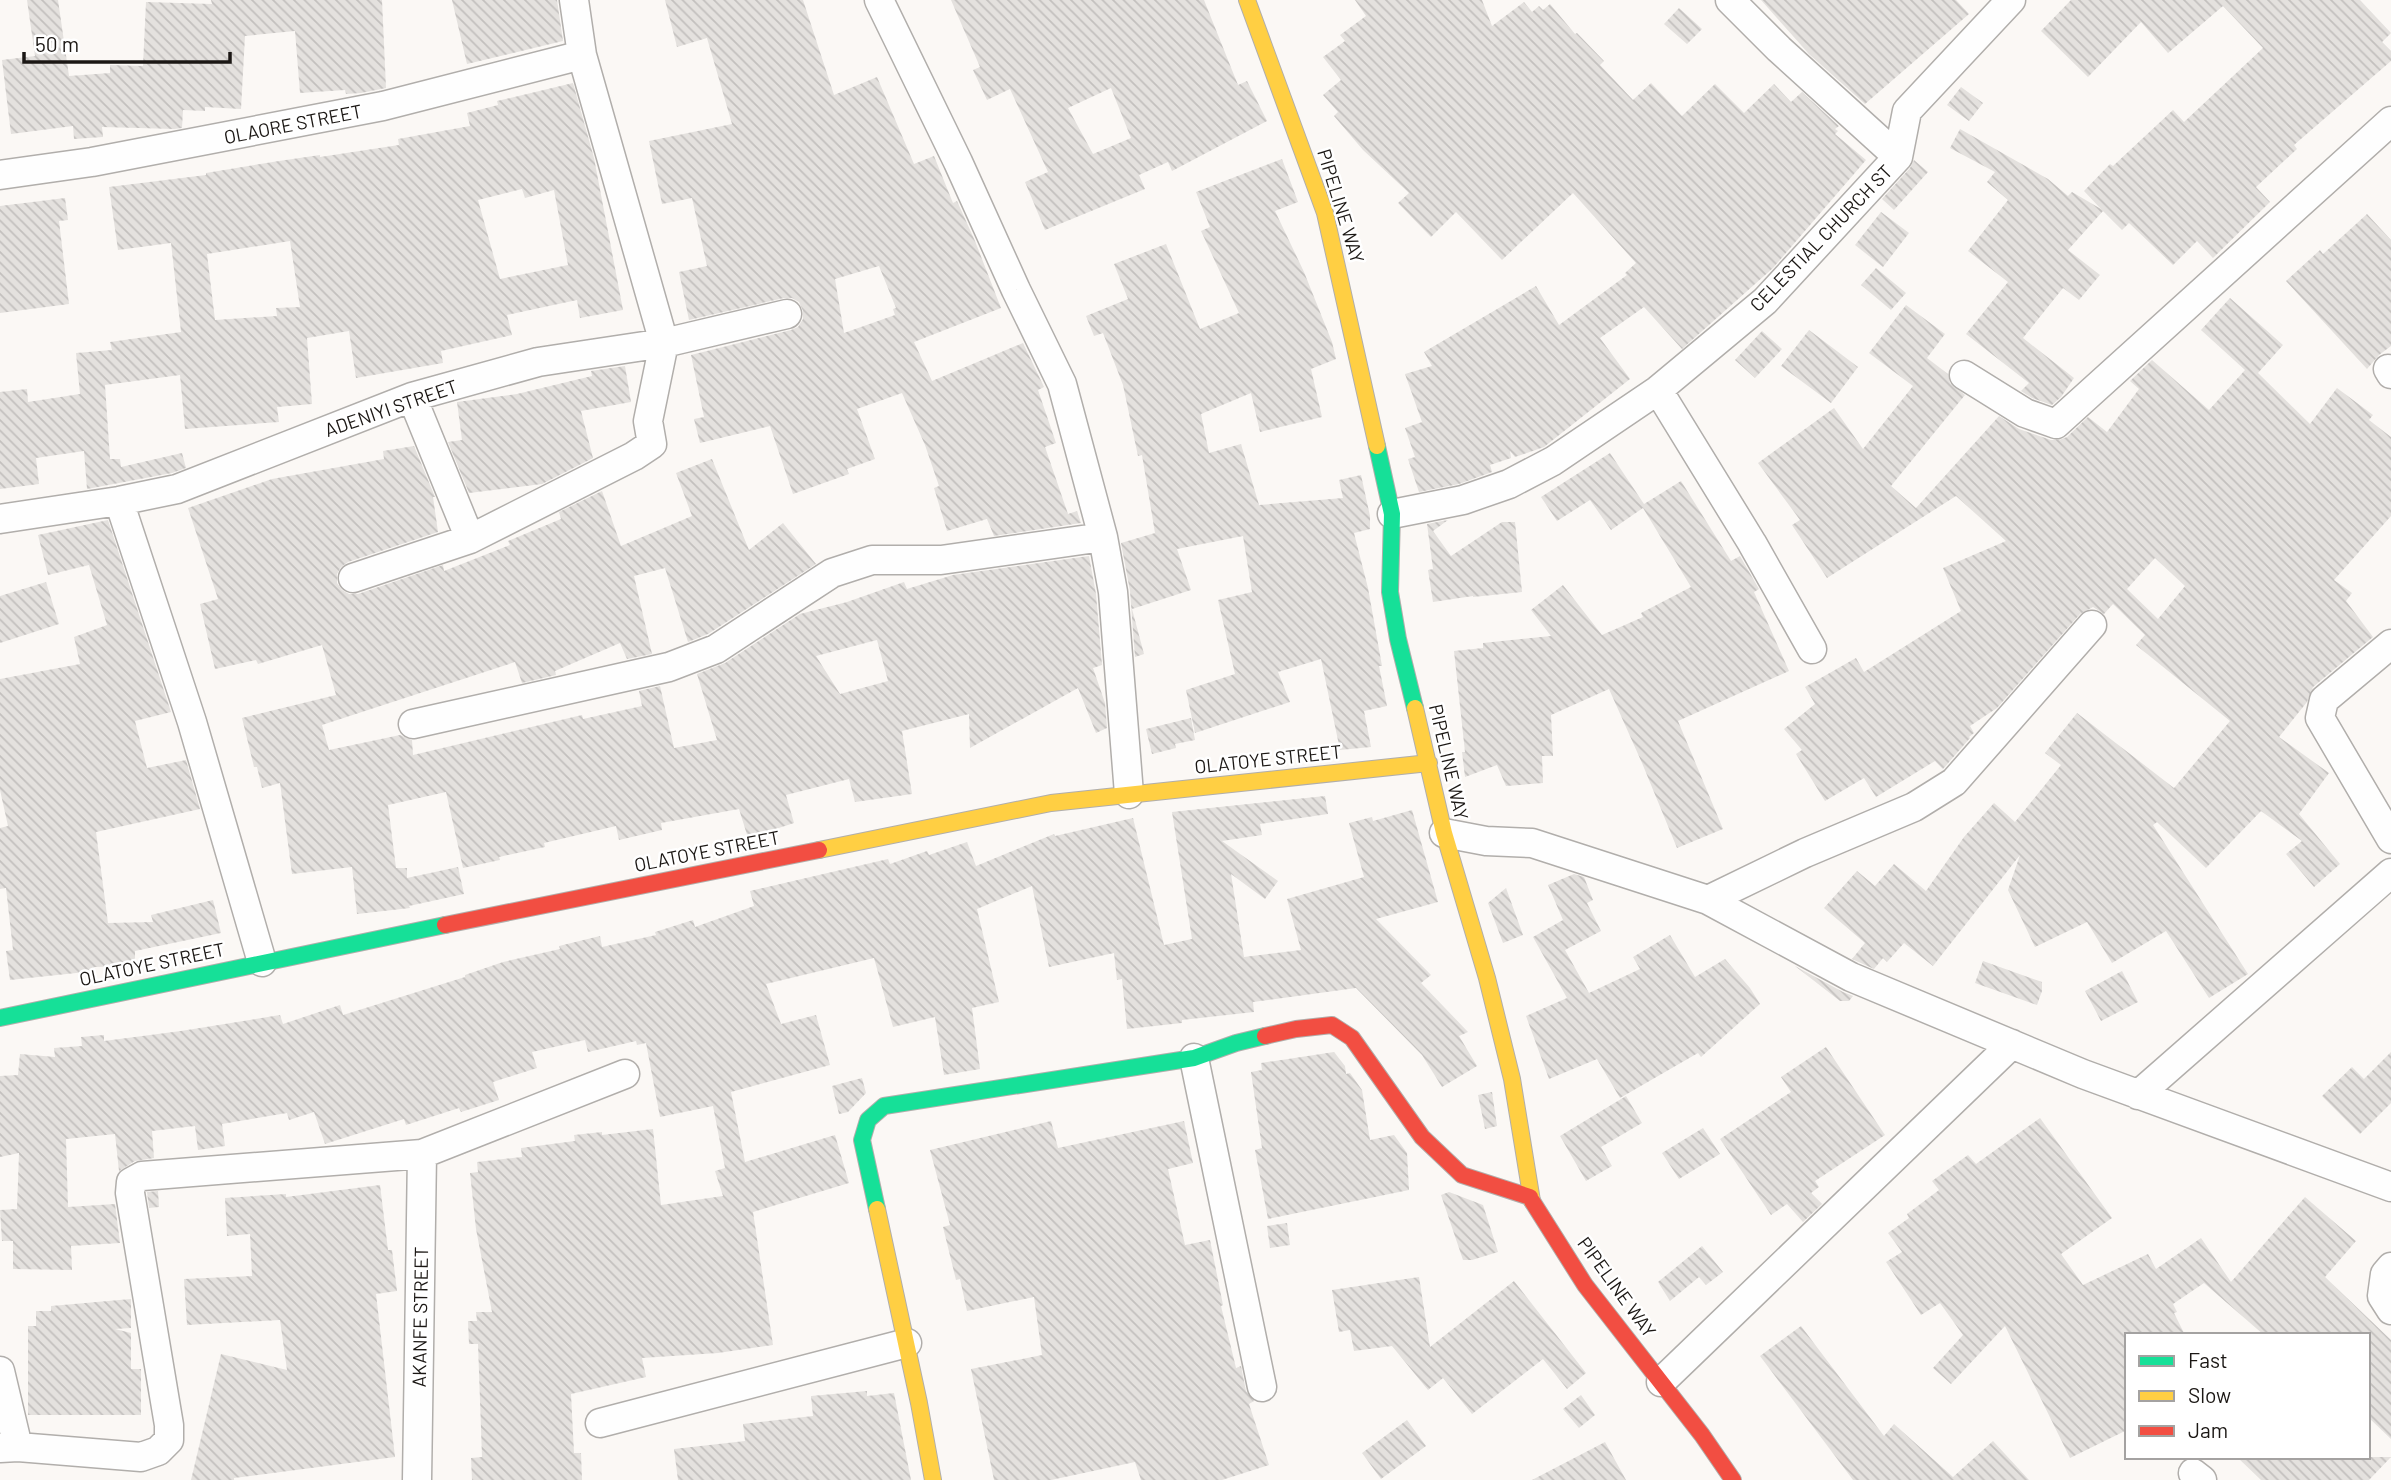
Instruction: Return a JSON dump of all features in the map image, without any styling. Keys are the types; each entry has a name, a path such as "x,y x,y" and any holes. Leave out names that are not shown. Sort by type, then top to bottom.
{"street":[{"path":"353,578 470,539 634,456 652,444 648,421 664,343 582,55 574,0"},
{"path":"879,0 1062,384 1103,537 1113,592 1129,794"},
{"name":"PIPELINE WAY","path":"1247,0 1325,213 1392,514 1390,592 1398,639 1444,833 1504,1045 1512,1079 1530,1198 1585,1285 1734,1480"},
{"path":"1730,0 1779,49 1898,157"},
{"name":"CELESTIAL CHURCH ST","path":"1392,514 1463,500 1509,485 1553,461 1658,390 1765,301 1898,157 1907,111 2011,0"},
{"name":"OLAORE STREET","path":"0,174 92,162 383,106 582,55"},
{"path":"1964,375 2025,413 2056,424 2391,121"},
{"name":"ADENIYI STREET","path":"0,519 119,501 177,489 412,397 538,362 664,343 787,314"},
{"path":"1658,390 1752,543 1812,649"},
{"path":"412,397 470,539"},
{"path":"119,501 192,722 262,962"},
{"path":"413,724 669,667 716,649 832,573 872,560 941,560 1103,537"},
{"path":"1708,900 1804,853 1914,807 1954,782 2092,625"},
{"path":"2391,644 2324,700 2320,718 2391,839"},
{"name":"OLATOYE STREET","path":"0,1018 262,962 1051,803 1429,763"},
{"path":"1444,833 1486,841 1532,843 1708,900 1851,976 2083,1074 2391,1187"},
{"path":"2138,1094 2391,873"},
{"path":"933,1480 907,1343 862,1140 868,1120 884,1106 1194,1058 1260,1037 1332,1025 1352,1038 1422,1137 1462,1175 1530,1198"},
{"path":"1661,1382 2012,1044"},
{"path":"1194,1058 1262,1387"},
{"path":"0,1371 9,1448 141,1457 158,1451 169,1440 169,1425 130,1193 131,1182 142,1176 422,1154 625,1074"},
{"name":"AKANFE STREET","path":"417,1480 422,1154"},
{"path":"2391,1267 2385,1274 2382,1296 2391,1310"},
{"path":"600,1423 907,1343"}],"building":[{"path":"27,0 58,0 69,76 110,73 110,65 143,66 146,2 212,4 211,0 382,0 386,88 346,94 345,90 300,93 295,31 245,36 241,109 205,107 205,111 183,110 182,128 102,127 103,137 74,139 73,126 11,134 2,60 35,56"},
{"path":"452,0 557,0 563,41 467,64"},
{"path":"665,0 803,0 834,95 877,77 914,164 934,156 953,203 957,201 975,241 1001,308 914,342 932,381 1023,343 1044,387 1038,390 1056,443 1045,447 1068,514 1077,511 1081,523 994,536 987,519 947,531 934,488 939,486 925,445 902,393 857,409 875,459 847,469 849,474 793,494 770,426 700,443 694,419 704,417 691,355 791,330 798,327 803,319 803,311 799,302 784,298 689,320 679,272 707,266 692,198 662,204 649,141 732,124 707,38 677,47","holes":["879,266 896,308 893,309 895,315 844,333 835,279"]},
{"path":"951,0 1204,0 1238,85 1247,81 1267,121 1172,171 1168,162 1139,175 1145,189 1045,230 1025,182 1048,172 1010,89 987,100 973,70 980,67","holes":["1111,88 1131,138 1093,154 1068,108"]},
{"path":"1355,0 1482,0 1492,26 1524,2 1532,12 1539,6 1543,10 1550,4 1575,34 1604,61 1600,65 1633,100 1651,83 1682,116 1715,84 1744,113 1774,84 1791,102 1802,92 1839,126 1835,129 1838,131 1835,134 1866,160 1773,268 1682,349 1644,307 1600,338 1630,379 1544,447 1515,457 1510,451 1511,458 1490,465 1492,472 1459,484 1419,492 1408,459 1415,457 1405,428 1422,422 1405,374 1432,366 1424,352 1536,286 1559,325 1627,275 1625,273 1636,263 1573,193 1502,260 1456,212 1431,237 1398,203 1409,193 1363,150 1334,116 1338,112 1323,95 1341,80 1323,57 1345,41 1340,35 1366,16"},
{"path":"1761,0 1956,0 1969,14 1865,104 1809,54"},
{"path":"2071,0 2360,0 2391,33 2382,42 2391,51 2391,61 2294,145 2297,149 2256,187 2270,202 2213,258 2197,241 2173,265 2129,223 2122,230 2103,211 2068,250 2100,275 2079,300 2063,288 2023,338 2074,378 2052,405 2021,391 2029,383 1966,334 2008,282 1968,251 2008,200 1987,182 1995,172 1950,148 1960,129 2048,179 2068,196 2072,192 2101,209 2084,191 2110,164 2113,166 2173,110 2184,122 2263,48 2223,6 2168,53 2141,22 2088,77 2041,31"},
{"path":"1679,8 1702,29 1687,44 1664,24"},
{"path":"573,83 594,158 623,310 580,318 577,300 507,315 512,335 441,351 443,363 356,378 349,331 307,338 312,404 277,407 279,422 185,429 180,375 105,385 110,459 120,459 121,467 182,453 186,468 87,489 84,451 36,458 39,484 0,489 0,392 27,389 28,402 80,394 76,353 112,350 110,342 181,332 171,243 118,250 109,187 399,145 398,139 470,126 467,113 498,105 497,101","holes":["522,189 525,198 554,190 568,265 500,279 478,200","290,241 300,307 276,308 277,316 215,320 207,254"]},
{"path":"1961,87 1983,103 1969,121 1947,105"},
{"path":"1282,159 1298,202 1275,211 1304,272 1332,342 1336,359 1311,369 1322,417 1260,432 1251,393 1201,414 1209,453 1241,444 1259,505 1343,498 1339,480 1361,475 1370,516 1370,529 1354,533 1368,588 1387,706 1364,711 1371,747 1340,750 1321,659 1278,672 1290,702 1195,733 1186,690 1235,674 1218,600 1252,592 1243,536 1177,549 1191,590 1132,609 1144,654 1135,657 1130,591 1121,543 1155,533 1142,455 1138,456 1123,385 1103,333 1094,336 1086,316 1128,299 1114,264 1166,244 1200,329 1239,313 1201,231 1210,227 1196,192"},
{"path":"1914,160 1928,172 1894,210 1882,199"},
{"path":"65,198 68,220 59,221 69,304 0,313 0,206"},
{"path":"1881,212 1909,233 1883,267 1855,245"},
{"path":"2367,214 2391,240 2391,346 2367,369 2286,281 2320,250 2323,254"},
{"path":"1876,268 1906,293 1891,310 1861,285"},
{"path":"2230,298 2283,345 2258,373 2310,424 2337,388 2373,415 2369,420 2391,437 2391,516 2334,580 2352,593 2346,601 2373,637 2313,687 2307,702 2279,737 2329,773 2299,814 2340,864 2314,887 2286,854 2302,841 2261,811 2206,868 2157,822 2153,825 2248,974 2209,998 2166,931 2112,963 2087,922 2035,947 2008,890 2020,855 1933,966 1904,943 1887,962 1883,958 1874,969 1852,959 1865,943 1824,908 1857,871 1875,886 1894,864 1926,891 1964,837 1994,803 2015,822 2061,765 2045,753 2077,713 2174,788 2230,721 2136,645 2145,635 2113,604 2104,614 2093,607 2080,614 1997,708 1970,726 1974,733 1943,769 1935,761 1876,797 1864,778 1825,801 1796,754 1802,750 1784,729 1815,704 1805,687 1856,658 1864,672 1961,611 1943,568 2006,541 1956,496 1827,578 1792,525 1800,520 1758,463 1834,408 1863,449 1913,386 1869,353 1906,305 1945,334 1927,358 1948,374 1950,383 1965,395 1891,486 1916,508 1999,416 2019,429 2051,440 2067,437 2088,417 2107,432 2139,389 2130,381 2152,360 2209,410 2245,370 2201,330","holes":["2155,558 2185,586 2158,619 2127,589"]},
{"path":"1809,330 1858,367 1831,403 1781,366"},
{"path":"1762,331 1782,349 1755,378 1735,360"},
{"path":"625,366 631,402 581,411 593,458 542,484 469,493 448,442 462,440 457,402 517,394 592,376 591,371"},
{"path":"414,446 435,497 438,532 348,562 337,574 337,583 349,594 358,594 443,565 444,571 510,545 508,541 561,519 559,512 602,491 621,546 692,516 676,473 712,459 749,550 783,523 816,564 708,634 688,642 665,568 634,576 652,654 627,659 620,643 555,671 556,675 522,683 515,662 322,725 329,750 400,735 412,740 413,755 582,715 583,719 642,706 639,691 660,686 674,748 717,740 697,674 725,663 800,614 847,602 904,582 907,589 953,575 1089,556 1096,594 1102,665 1093,668 1105,703 1107,728 1096,733 1078,688 970,748 969,714 902,731 912,794 855,802 849,779 786,795 794,823 748,838 739,809 661,823 662,830 619,840 616,826 544,843 545,847 463,868 446,792 388,805 396,868 407,868 407,878 458,867 464,894 409,906 410,908 357,914 352,867 292,874 280,783 262,788 242,718 336,695 322,645 258,664 256,660 215,669 200,604 218,599 188,508 272,479 384,459 383,451","holes":["877,640 888,681 840,694 816,656"]},
{"path":"1610,453 1644,504 1681,481 1731,561 1740,556 1759,589 1754,592 1789,671 1678,721 1723,829 1677,848 1609,689 1551,715 1553,756 1542,756 1543,783 1506,786 1497,765 1465,777 1462,752 1465,752 1454,651 1483,648 1483,643 1551,636 1531,610 1563,585 1602,635 1643,617 1641,613 1691,587 1643,508 1611,530 1590,500 1557,521 1541,497"},
{"path":"108,520 171,712 135,721 147,768 186,760 200,809 96,832 108,923 153,922 151,915 213,900 221,933 135,951 135,966 94,967 95,971 10,980 6,951 13,950 6,888 0,889 0,828 8,826 0,790 0,679 80,664 74,637 107,625 89,565 48,575 38,535"},
{"path":"1448,520 1433,531 1451,556 1502,522 1515,522 1522,592 1433,602 1428,570 1433,569 1427,524"},
{"path":"46,582 59,624 0,643 0,596"},
{"path":"1191,718 1195,740 1175,744 1176,748 1152,754 1146,729"},
{"path":"1325,796 1328,814 1260,824 1262,835 1222,841 1278,881 1265,899 1231,874 1244,957 1301,950 1287,899 1364,877 1349,823 1372,817 1373,821 1412,810 1438,902 1376,919 1431,975 1421,983 1468,1032 1459,1036 1477,1066 1442,1087 1422,1055 1356,988 1253,1002 1254,1012 1127,1029 1122,979 1117,980 1114,953 1049,967 1032,886 977,909 999,1002 972,1008 980,1069 944,1075 935,1017 893,1027 874,958 766,984 781,1024 816,1015 830,1065 731,1092 745,1162 835,1135 849,1183 753,1212 773,1345 718,1353 642,1358 646,1377 571,1394 574,1453 581,1453 582,1480 472,1480 471,1458 482,1457 478,1344 469,1344 468,1321 477,1321 476,1312 492,1312 476,1229 470,1173 478,1172 477,1162 522,1157 521,1148 575,1141 574,1135 602,1132 602,1135 653,1129 661,1205 723,1196 715,1171 725,1168 713,1106 660,1117 646,1043 637,1045 636,1041 588,1052 585,1040 532,1052 537,1068 493,1082 499,1100 461,1112 459,1108 406,1125 404,1119 325,1144 314,1112 289,1120 287,1113 222,1124 225,1146 198,1150 195,1126 152,1131 154,1158 135,1161 119,1171 115,1134 66,1139 68,1207 115,1204 120,1243 71,1246 72,1270 13,1269 13,1241 2,1241 0,1210 17,1209 19,1153 0,1157 0,1076 18,1075 20,1054 55,1057 54,1048 82,1046 81,1037 104,1035 104,1041 280,1015 283,1024 340,1005 343,1015 465,977 503,962 560,949 559,946 600,936 602,947 656,935 655,932 693,920 695,927 754,906 750,891 888,859 890,864 927,851 929,855 967,842 976,866 1054,834 1055,836 1133,818 1164,945 1192,939 1172,812"},
{"path":"1574,874 1584,877 1593,900 1587,903 1601,931 1565,950 1589,993 1640,969 1633,957 1670,935 1695,977 1725,959 1760,1004 1701,1057 1698,1053 1620,1098 1597,1059 1549,1079 1526,1016 1567,998 1533,937 1563,920 1548,885"},
{"path":"1506,888 1523,935 1503,943 1488,903"},
{"path":"1983,961 2042,982 2037,1005 1975,983"},
{"path":"1795,966 1853,996 1849,1001 1840,1001"},
{"path":"2122,971 2138,1002 2101,1021 2085,991"},
{"path":"1826,1047 1885,1135 1815,1181 1819,1187 1811,1193 1822,1204 1803,1222 1787,1204 1771,1215 1720,1139 1791,1092 1781,1077"},
{"path":"1334,1052 1345,1066 1346,1074 1350,1073 1362,1090 1370,1140 1394,1135 1407,1153 1409,1190 1268,1219 1255,1150 1262,1148 1251,1072 1262,1070 1261,1063"},
{"path":"2391,1052 2391,1103 2360,1134 2322,1096 2352,1067 2364,1079"},
{"path":"862,1078 866,1093 848,1112 839,1114 832,1086"},
{"path":"1492,1092 1497,1126 1485,1129 1478,1095"},
{"path":"1626,1096 1642,1123 1601,1147 1612,1166 1586,1181 1560,1136"},
{"path":"2040,1118 2112,1218 2061,1254 2083,1285 2148,1254 2156,1269 2201,1238 2231,1282 2305,1197 2356,1241 2325,1277 2391,1340 2391,1439 2370,1419 2370,1333 2262,1333 2204,1283 2173,1304 2177,1312 2174,1313 2184,1333 2125,1333 2125,1431 2070,1458 2005,1326 1951,1384 1933,1368 1963,1335 1940,1303 1921,1315 1886,1262 1902,1252 1888,1233 1909,1218 1907,1214 1939,1190 1932,1181 1968,1155 1976,1164"},
{"path":"1051,1121 1058,1148 1184,1121 1193,1163 1168,1169 1185,1245 1210,1240 1223,1305 1221,1306 1236,1368 1241,1366 1246,1391 1254,1401 1249,1404 1269,1465 1222,1480 1141,1480 1135,1462 1051,1480 994,1480 971,1369 1042,1355 1034,1297 967,1311 943,1227 950,1225 930,1150"},
{"path":"1703,1128 1720,1154 1679,1179 1662,1153"},
{"path":"380,1185 388,1250 392,1250 397,1291 376,1294 395,1457 234,1480 191,1480 221,1354 287,1370 280,1320 187,1325 184,1279 252,1276 250,1234 227,1236 225,1198 286,1194 286,1197"},
{"path":"158,1191 159,1207 149,1208 147,1192"},
{"path":"1449,1192 1483,1205 1498,1252 1463,1260 1441,1195"},
{"path":"1287,1223 1290,1245 1270,1248 1267,1226"},
{"path":"1702,1246 1723,1272 1706,1285 1699,1277 1670,1301 1658,1282"},
{"path":"1419,1277 1430,1347 1514,1281 1586,1373 1567,1389 1543,1359 1472,1414 1443,1378 1428,1390 1392,1346 1354,1351 1350,1330 1339,1332 1332,1290"},
{"path":"131,1299 131,1328 115,1329 131,1333 131,1369 141,1369 141,1415 28,1415 28,1326 36,1326 36,1311 51,1311 51,1306"},
{"path":"1801,1326 1884,1436 1894,1424 1953,1477 1993,1441 2029,1480 1853,1480 1760,1356"},
{"path":"867,1391 867,1396 894,1393 911,1480 678,1480 674,1449 745,1441 743,1424 813,1416 811,1396"},
{"path":"1581,1395 1595,1415 1579,1428 1563,1409"},
{"path":"1407,1420 1426,1446 1381,1479 1362,1453"},
{"path":"1605,1442 1626,1480 1532,1480"},
{"path":"2391,1457 2369,1480 2261,1480 2239,1459"}],"traffic: fast":[{"path":"1377,446 1392,514 1390,592 1415,708"},
{"path":"0,1018 445,925"},
{"path":"877,1209 862,1140 868,1120 884,1106 1194,1058 1265,1036"}],"traffic: slow":[{"path":"1247,0 1325,213 1377,446"},
{"path":"1415,708 1444,833 1487,978 1512,1079 1532,1201"},
{"path":"819,850 1051,803 1429,763"},
{"path":"877,1209 933,1480"}],"traffic: jam":[{"path":"445,925 819,850"},
{"path":"1265,1036 1332,1025 1352,1038 1422,1137 1462,1175 1530,1197"},
{"path":"1532,1201 1585,1285 1702,1435 1733,1480"}]}
